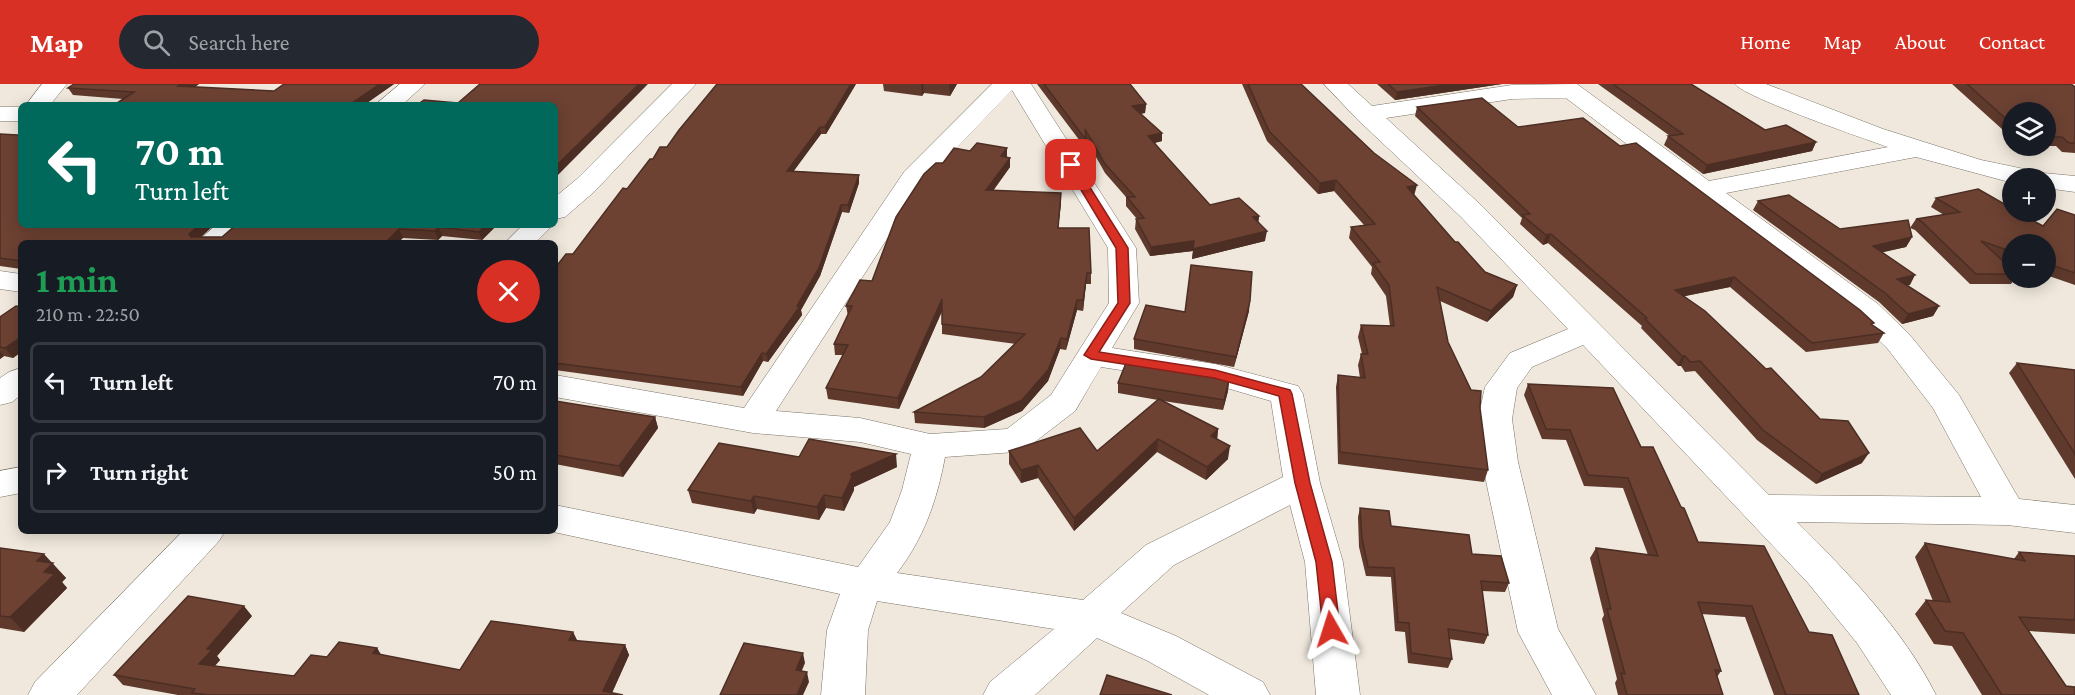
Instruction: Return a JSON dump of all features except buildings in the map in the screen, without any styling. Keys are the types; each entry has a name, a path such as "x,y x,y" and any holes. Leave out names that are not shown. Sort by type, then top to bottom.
{"street":[{"path":"40,102 56,84"},
{"path":"391,102 414,84"},
{"path":"558,208 586,185 685,84"},
{"path":"753,421 913,178 1005,84"},
{"path":"558,387 753,421 860,430 930,446 1015,440 1063,403 1124,303 1122,248 1020,84"},
{"path":"1335,84 1471,211 1822,572 1862,618 1914,695"},
{"path":"1746,84 1787,102 1918,149 2002,174"},
{"path":"1365,114 1512,92 1567,87 1702,190 1868,311 1898,341 1947,403 2007,511"},
{"path":"0,114 18,114"},
{"path":"1702,190 1918,149"},
{"path":"558,181 586,185"},
{"path":"2056,181 2075,184"},
{"path":"214,240 229,228"},
{"path":"522,240 536,228"},
{"path":"0,280 18,283"},
{"path":"1574,695 1538,632 1500,462 1495,419 1501,387 1521,360 1588,332"},
{"path":"1091,355 1215,374 1286,394 1302,483 1324,562 1338,695"},
{"path":"0,394 18,382"},
{"path":"843,695 848,635 853,609 903,534 921,494 930,446"},
{"path":"0,484 18,481"},
{"path":"1005,695 1063,646 1160,555 1215,525 1302,483"},
{"path":"1759,508 2007,511 2075,519"},
{"path":"558,520 867,585 1091,618 1161,648 1248,695"},
{"path":"50,695 203,534"}],"route":[{"path":"1071,165 1122,248 1124,303 1091,355 1215,374 1286,394 1302,483 1324,562 1331,629"}]}
